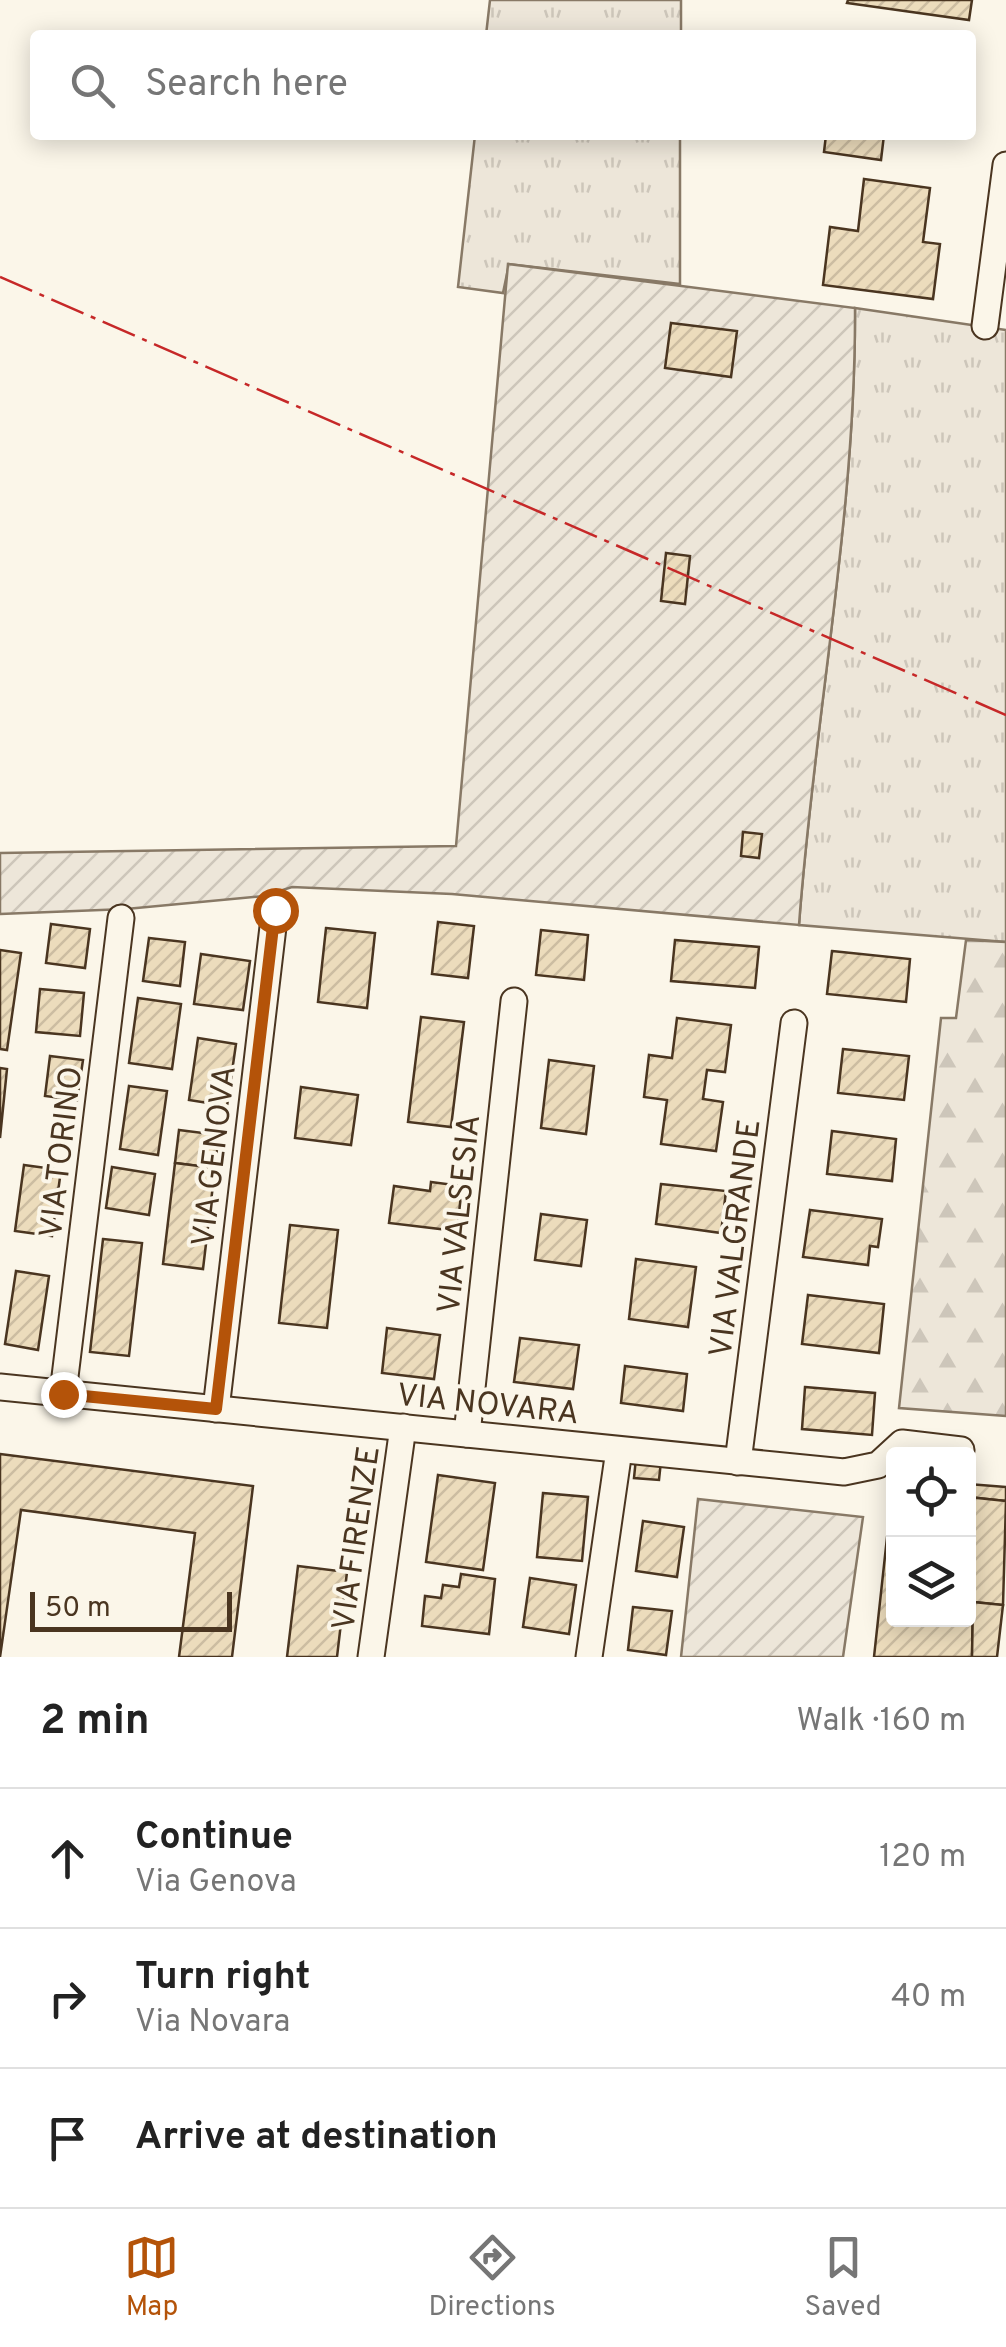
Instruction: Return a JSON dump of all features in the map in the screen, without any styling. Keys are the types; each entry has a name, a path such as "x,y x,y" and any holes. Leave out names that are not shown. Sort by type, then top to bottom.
{"street":[{"path":"985,326 1006,166"},
{"name":"VIA GENOVA","path":"216,1409 275,910"},
{"name":"VIA TORINO","path":"63,1394 121,918"},
{"name":"VIA VALSESIA","path":"467,1434 514,1002"},
{"name":"VIA VALGRANDE","path":"738,1462 794,1023"},
{"name":"VIA NOVARA","path":"0,1387 844,1472 878,1465 886,1458"},
{"name":"VIA FIRENZE","path":"372,1657 403,1427"},
{"name":"VIA NOVARA","path":"899,1447 931,1447"},
{"path":"590,1657 619,1450"}],"green space":[{"path":"490,0 681,0 681,30 487,30"},
{"path":"474,140 680,140 680,284 509,264 503,293 458,287"},
{"path":"508,264 855,308 849,462 799,925 452,894 292,887 264,896 126,909 0,914 0,853 456,846"},
{"path":"855,308 1006,330 1006,942 799,925 849,462"},
{"path":"966,940 1006,942 1006,1416 899,1408 941,1018 956,1018"},
{"path":"698,1499 863,1517 843,1657 681,1657"}],"building":[{"path":"972,0 969,20 847,3"},
{"path":"825,140 883,140 881,160 824,152"},
{"path":"864,179 930,188 923,242 940,244 933,299 823,285 830,227 858,231"},
{"path":"671,323 737,331 731,377 665,368"},
{"path":"666,553 690,556 685,604 661,601"},
{"path":"743,832 762,834 759,858 741,856"},
{"path":"438,922 474,926 468,978 432,974"},
{"path":"51,924 90,929 85,968 46,963"},
{"path":"326,928 375,933 367,1008 318,1002"},
{"path":"541,930 588,935 584,980 536,975"},
{"path":"149,938 185,942 180,986 143,981"},
{"path":"675,940 759,947 755,988 671,981"},
{"path":"0,950 21,953 7,1050 0,1049"},
{"path":"832,951 910,959 906,1002 827,994"},
{"path":"201,954 250,961 243,1010 194,1004"},
{"path":"40,989 84,993 80,1036 36,1032"},
{"path":"138,998 181,1004 172,1069 129,1063"},
{"path":"421,1017 464,1022 451,1127 408,1122"},
{"path":"677,1018 731,1025 725,1072 707,1070 703,1099 723,1102 716,1151 661,1144 667,1100 644,1097 649,1055 672,1058"},
{"path":"198,1038 236,1044 227,1106 189,1100"},
{"path":"843,1049 909,1056 904,1100 838,1093"},
{"path":"50,1056 83,1060 77,1100 45,1096"},
{"path":"549,1060 594,1066 586,1134 541,1128"},
{"path":"0,1068 7,1069 0,1138"},
{"path":"129,1086 167,1091 158,1155 120,1149"},
{"path":"301,1087 358,1095 351,1145 295,1138"},
{"path":"179,1130 219,1135 215,1168 175,1163"},
{"path":"832,1131 896,1139 892,1181 827,1174"},
{"path":"175,1163 215,1168 203,1269 163,1264"},
{"path":"24,1165 61,1170 52,1236 15,1231"},
{"path":"112,1167 155,1174 149,1215 106,1208"},
{"path":"431,1182 462,1186 457,1231 389,1223 394,1186 430,1191"},
{"path":"661,1184 726,1191 721,1233 656,1224"},
{"path":"810,1210 882,1219 878,1247 870,1246 868,1265 803,1257"},
{"path":"541,1214 587,1220 581,1266 535,1260"},
{"path":"290,1225 338,1230 327,1328 279,1323"},
{"path":"103,1239 142,1243 129,1356 90,1352"},
{"path":"636,1259 696,1267 688,1327 629,1319"},
{"path":"16,1271 49,1276 38,1350 5,1344"},
{"path":"808,1295 884,1304 879,1353 802,1344"},
{"path":"387,1328 440,1335 434,1379 382,1373"},
{"path":"520,1338 579,1345 573,1389 514,1382"},
{"path":"625,1366 687,1374 683,1411 621,1403"},
{"path":"805,1387 875,1393 872,1435 802,1429"},
{"path":"0,1454 253,1486 232,1657 179,1657 195,1533 21,1510 0,1657"},
{"path":"636,1458 661,1461 659,1480 634,1478"},
{"path":"438,1475 495,1483 483,1570 426,1562"},
{"path":"976,1485 1006,1487 1006,1501 976,1498"},
{"path":"543,1493 588,1497 582,1561 537,1557"},
{"path":"976,1498 1006,1501 1003,1605 976,1602"},
{"path":"643,1521 684,1527 677,1577 636,1571"},
{"path":"886,1547 886,1627 973,1627 972,1657 874,1657"},
{"path":"298,1566 347,1572 337,1657 287,1657"},
{"path":"461,1574 495,1579 489,1634 422,1626 425,1596 441,1598 443,1585 459,1587"},
{"path":"530,1578 576,1585 569,1634 523,1627"},
{"path":"976,1602 1003,1605 997,1657 972,1657"},
{"path":"633,1607 672,1611 666,1655 628,1650"}],"power":[{"path":"0,277 1006,715"}],"route":[{"path":"63,1394 216,1409 275,910"}]}
